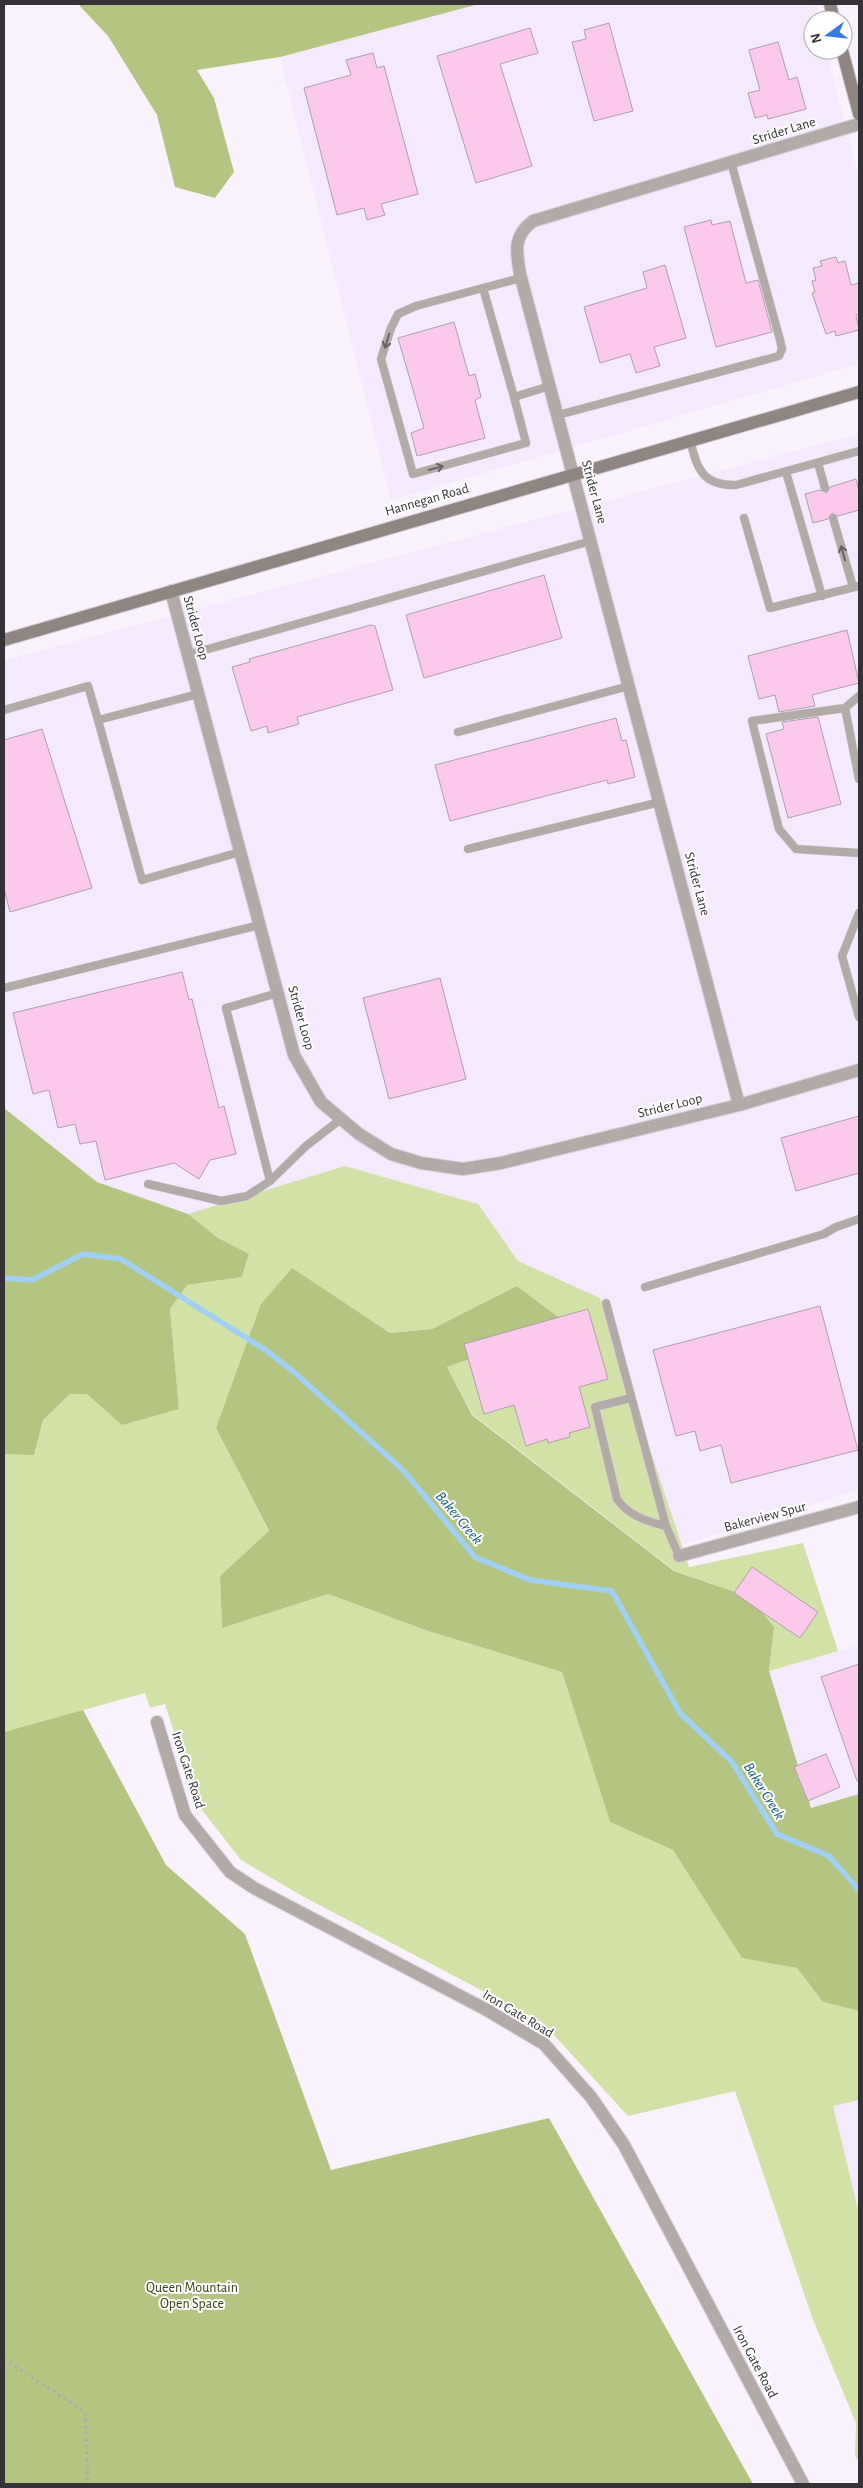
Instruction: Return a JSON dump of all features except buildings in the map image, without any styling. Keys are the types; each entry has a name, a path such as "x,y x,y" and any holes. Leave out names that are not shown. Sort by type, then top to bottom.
{"main road":[{"path":"845,60 859,114"},
{"name":"Hannegan Road","path":"4,640 574,473 859,392"}],"street":[{"name":"Strider Lane","path":"739,1105 516,254 518,240 524,228 533,221 859,124"},
{"name":"Strider Loop","path":"171,591 294,1054 321,1102 359,1134 392,1154 421,1162 463,1169 501,1163 739,1105 859,1070"},
{"name":"Bakerview Spur","path":"679,1556 859,1507"},
{"name":"Iron Gate Road","path":"157,1722 185,1815 230,1872 254,1888 484,2009 544,2044 591,2097 624,2145 803,2484"}],"lane":[{"path":"558,415 779,356 782,349 780,340 732,162"},
{"path":"483,288 526,443 413,474 381,359 391,328 398,314 416,306 483,288 521,278"},
{"path":"514,396 550,386"},
{"path":"690,440 698,468 715,483 736,485 859,451"},
{"path":"818,463 825,488"},
{"path":"786,472 822,596"},
{"path":"744,518 770,608 856,586 833,518"},
{"path":"187,654 591,541"},
{"path":"4,710 88,686 142,880 240,852"},
{"path":"458,732 629,686"},
{"path":"98,720 198,694"},
{"path":"859,696 845,708 752,721 779,829 796,849 859,853"},
{"path":"845,708 859,779"},
{"path":"468,849 660,802"},
{"path":"859,913 842,956 859,1016"},
{"path":"4,988 260,925"},
{"path":"270,1180 226,1008 278,994"},
{"path":"148,1184 221,1201 247,1196 270,1180 306,1146 341,1119"},
{"path":"645,1286 824,1234 836,1227 859,1219"},
{"path":"606,1304 666,1526 679,1556"},
{"path":"632,1398 594,1407 617,1499 623,1507 642,1520 666,1526"}],"path":[{"path":"4,2359 85,2412 88,2484"}],"shaded area":[{"path":"479,4 814,4 816,10 803,10 803,60 829,60 859,178 859,364 391,500 280,57"},
{"path":"859,434 859,1490 681,1545 600,1298 518,1261 478,1204 345,1166 188,1214 97,1182 4,1109 4,660"},
{"path":"859,1645 859,1794 811,1808 769,1671"},
{"path":"859,2100 859,2213 833,2106"}],"green space":[{"path":"78,4 479,4 280,57 197,70 214,98 234,172 215,198 175,187 157,115 108,36"},
{"path":"4,1108 97,1182 188,1214 218,1238 249,1254 242,1277 187,1285 170,1309 179,1409 122,1425 87,1394 70,1394 43,1420 34,1455 4,1454"},
{"path":"345,1166 478,1204 518,1261 600,1298 689,1567 803,1543 838,1651 769,1671 774,1627 750,1597 675,1571 472,1414 447,1367 569,1325 517,1286 432,1329 390,1333 292,1269 216,1428 269,1532 220,1576 222,1628 328,1594 428,1631 562,1672 610,1822 673,1850 742,1957 797,1968 823,2002 859,2011 859,2100 833,2106 859,2213 859,2462 855,2456 856,2423 812,2317 735,2091 628,2116 542,2022 304,1897 241,1860 198,1805 165,1704 150,1708 145,1693 4,1732 4,1454 34,1454 43,1420 70,1394 87,1394 122,1424 179,1409 170,1309 186,1285 242,1277 249,1255 218,1238 188,1214"},
{"path":"292,1268 390,1333 432,1329 517,1286 569,1325 447,1367 472,1415 674,1571 750,1597 774,1627 769,1671 811,1808 859,1794 859,2011 823,2002 797,1968 742,1958 673,1850 610,1822 562,1672 428,1631 328,1594 222,1628 220,1576 269,1531 216,1428 261,1304"},
{"name":"Queen Mountain Open Space","path":"83,1710 166,1865 245,1934 331,2170 549,2118 753,2484 4,2484 4,1732"}],"waterway":[{"name":"Baker Creek","path":"4,1278 32,1280 83,1254 121,1259 267,1351 294,1372 403,1470 475,1557 530,1580 612,1591 680,1713 732,1762 777,1834 829,1856 859,1890"}]}
